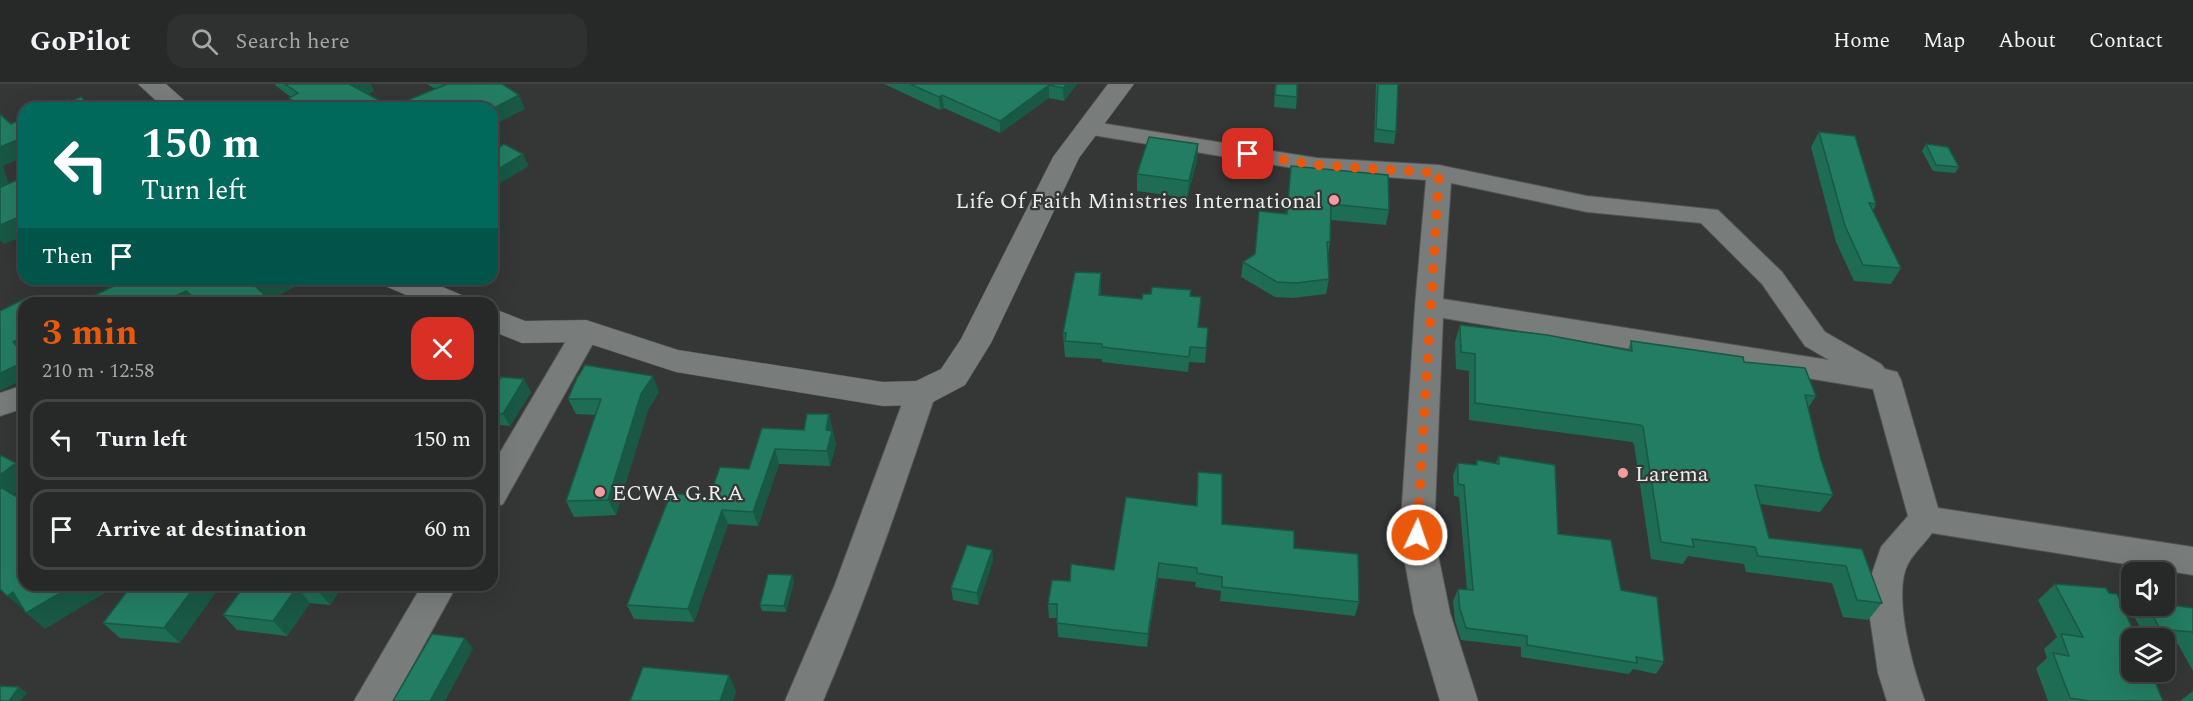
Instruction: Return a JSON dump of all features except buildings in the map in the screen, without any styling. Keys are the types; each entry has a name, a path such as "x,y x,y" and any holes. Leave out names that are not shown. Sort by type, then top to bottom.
{"street":[{"path":"151,84 173,102"},
{"path":"498,322 522,332 586,331 676,361 883,394 921,393 953,377 975,343 1066,157 1121,84"},
{"path":"1088,128 1317,165 1439,173 1587,204 1709,216 1773,278 1815,339 1886,380 1925,519"},
{"path":"1439,173 1429,306 1417,535 1432,613 1459,701"},
{"path":"410,285 439,297"},
{"path":"1429,306 1886,380"},
{"path":"498,485 586,331"},
{"path":"804,701 822,663 883,504 921,393"},
{"path":"0,405 18,398"},
{"path":"1925,519 2193,561"},
{"path":"1906,701 1896,673 1882,591 1893,557 1925,519"},
{"path":"374,701 437,591"}],"place":[{"name":"Life Of Faith Ministries International","path":"1334,200"},
{"name":"Larema","path":"1623,473"},
{"name":"ECWA G.R.A","path":"600,492"}],"route":[{"path":"1248,154 1317,165 1439,173 1429,306 1417,535"}]}
